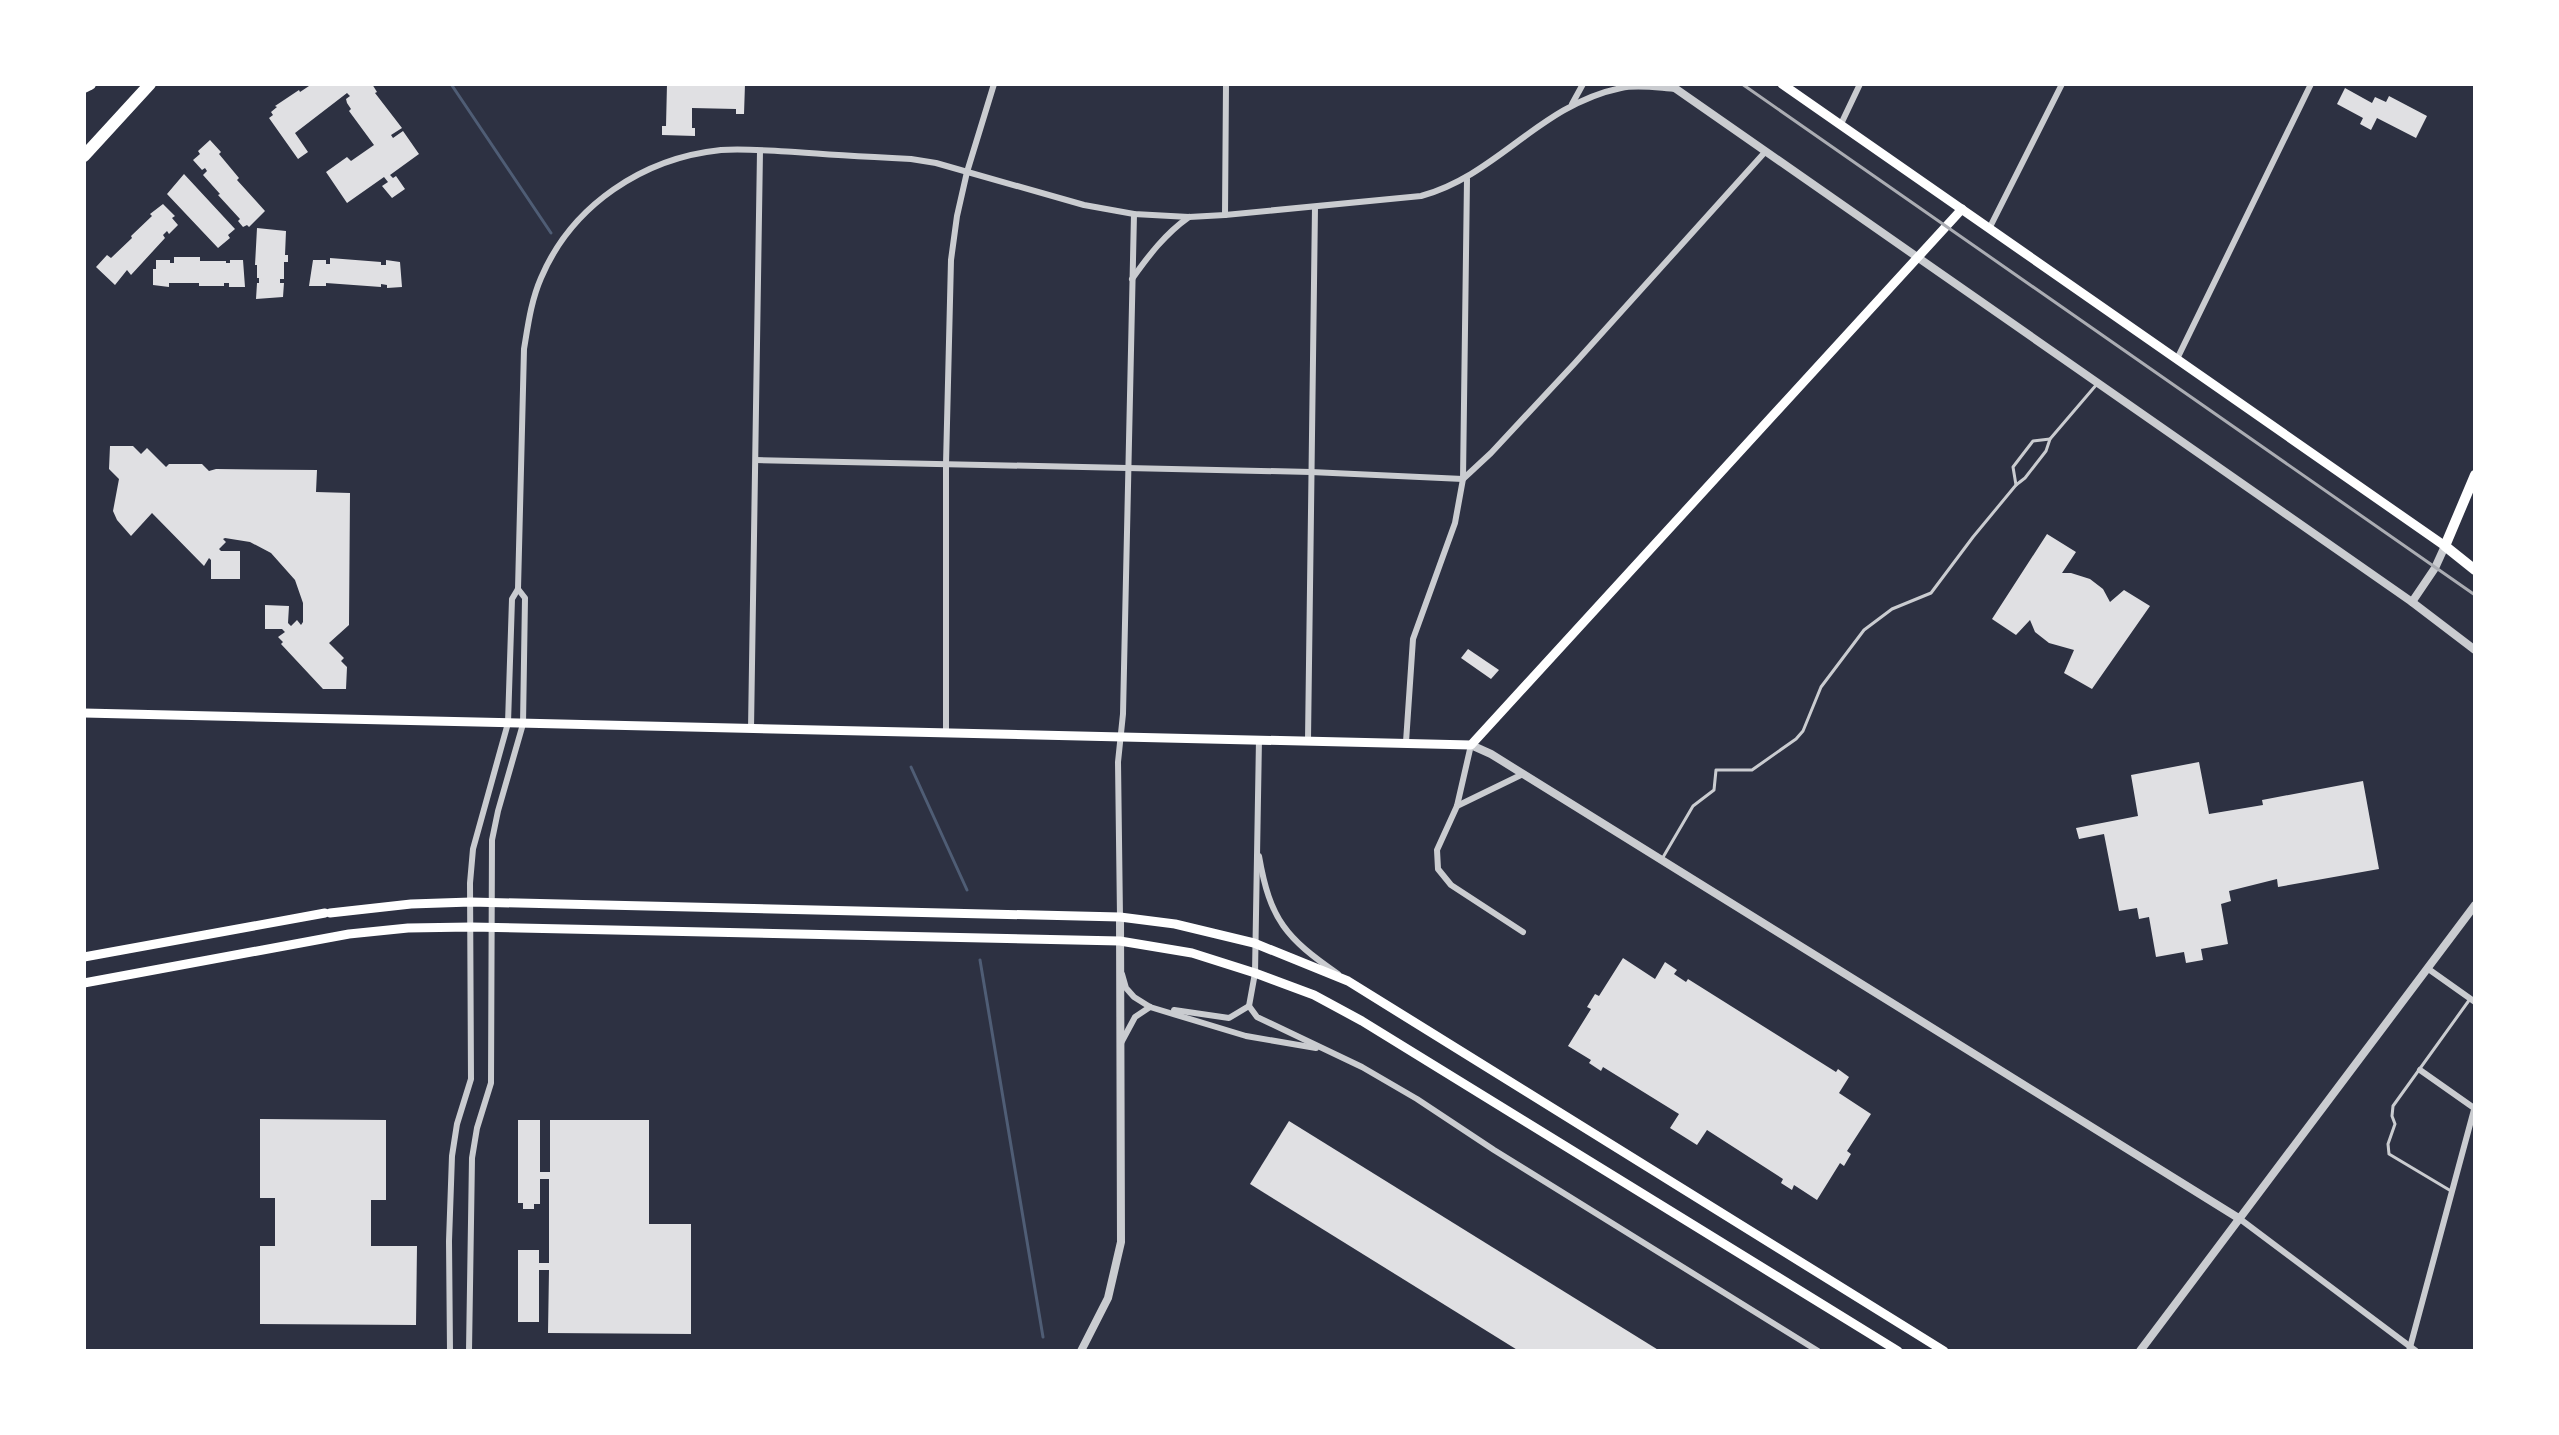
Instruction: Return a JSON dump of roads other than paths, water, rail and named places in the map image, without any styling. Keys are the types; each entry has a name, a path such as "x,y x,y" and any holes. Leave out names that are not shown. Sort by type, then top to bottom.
{"highway":[{"path":"84,87 90,84"},
{"path":"84,156 150,84"}],"main road":[{"path":"1782,84 2445,546 2475,570"},
{"path":"84,713 1471,745 1962,209"},
{"path":"2445,546 2475,475"},
{"path":"84,957 328,913 397,905 471,902 1120,917 1175,924 1254,943 1348,981 1944,1351"},
{"path":"84,983 349,934 408,928 492,927 1120,941 1192,953 1314,995 1362,1021 1898,1351"}],"street":[{"path":"946,732 946,464 951,260 967,172 994,84"},
{"path":"1225,215 1226,84"},
{"path":"1572,104 1583,84"},
{"path":"1660,84 1673,86 2412,602 2475,650"},
{"path":"1841,124 1860,84"},
{"path":"1990,227 2062,84"},
{"path":"2177,359 2311,84"},
{"path":"450,1351 452,1156 457,1124 471,1079 473,849 508,723 512,599 518,589 524,349 533,301 541,278 558,246 578,219 602,197 640,173 692,154 724,150 911,159 1084,205 1134,214 1225,215 1421,196 1467,179 1542,121 1572,104 1623,87 1673,86"},
{"path":"751,729 760,151"},
{"path":"756,460 1311,472 1463,479 1565,374 1765,152"},
{"path":"1406,742 1413,639 1455,523 1463,479 1467,179"},
{"path":"1308,740 1315,207"},
{"path":"1081,1351 1113,1284 1121,1242 1118,762 1129,469 1134,214"},
{"path":"1132,279 1171,229 1189,217"},
{"path":"2412,602 2435,568 2445,546"},
{"path":"469,1351 472,1158 477,1128 491,1083 492,840 523,724 525,598 518,589"},
{"path":"1259,739 1255,973 1249,1006 1257,1017 1362,1067 1417,1099 1818,1351"},
{"path":"1523,932 1451,885 1438,869 1437,850 1457,806 1471,745 1523,774 2240,1219 2412,1350 2475,1107 2420,1070"},
{"path":"1457,806 1523,774"},
{"path":"1256,841 1264,888 1280,922 1304,950 1348,981"},
{"path":"2140,1351 2475,905"},
{"path":"2427,968 2472,1000"},
{"path":"1120,969 1126,988 1150,1007 1246,1036 1323,1050"},
{"path":"1121,1044 1135,1017 1150,1007 1229,1018 1249,1006"}],"lane":[{"path":"1662,860 1693,806 1714,790 1716,770 1752,770 1796,739 1803,731 1821,687 1864,630 1892,609 1931,593 2046,451 2050,439 2097,384"},
{"path":"2016,485 2013,467 2033,441 2050,439"},
{"path":"2451,1191 2388,1151 2395,1124 2393,1106 2472,1000"}],"waterway":[{"path":"451,84 551,233"},
{"path":"911,767 967,890"},
{"path":"980,960 1043,1337"}],"railway":[{"path":"1742,84 2475,595"}]}
